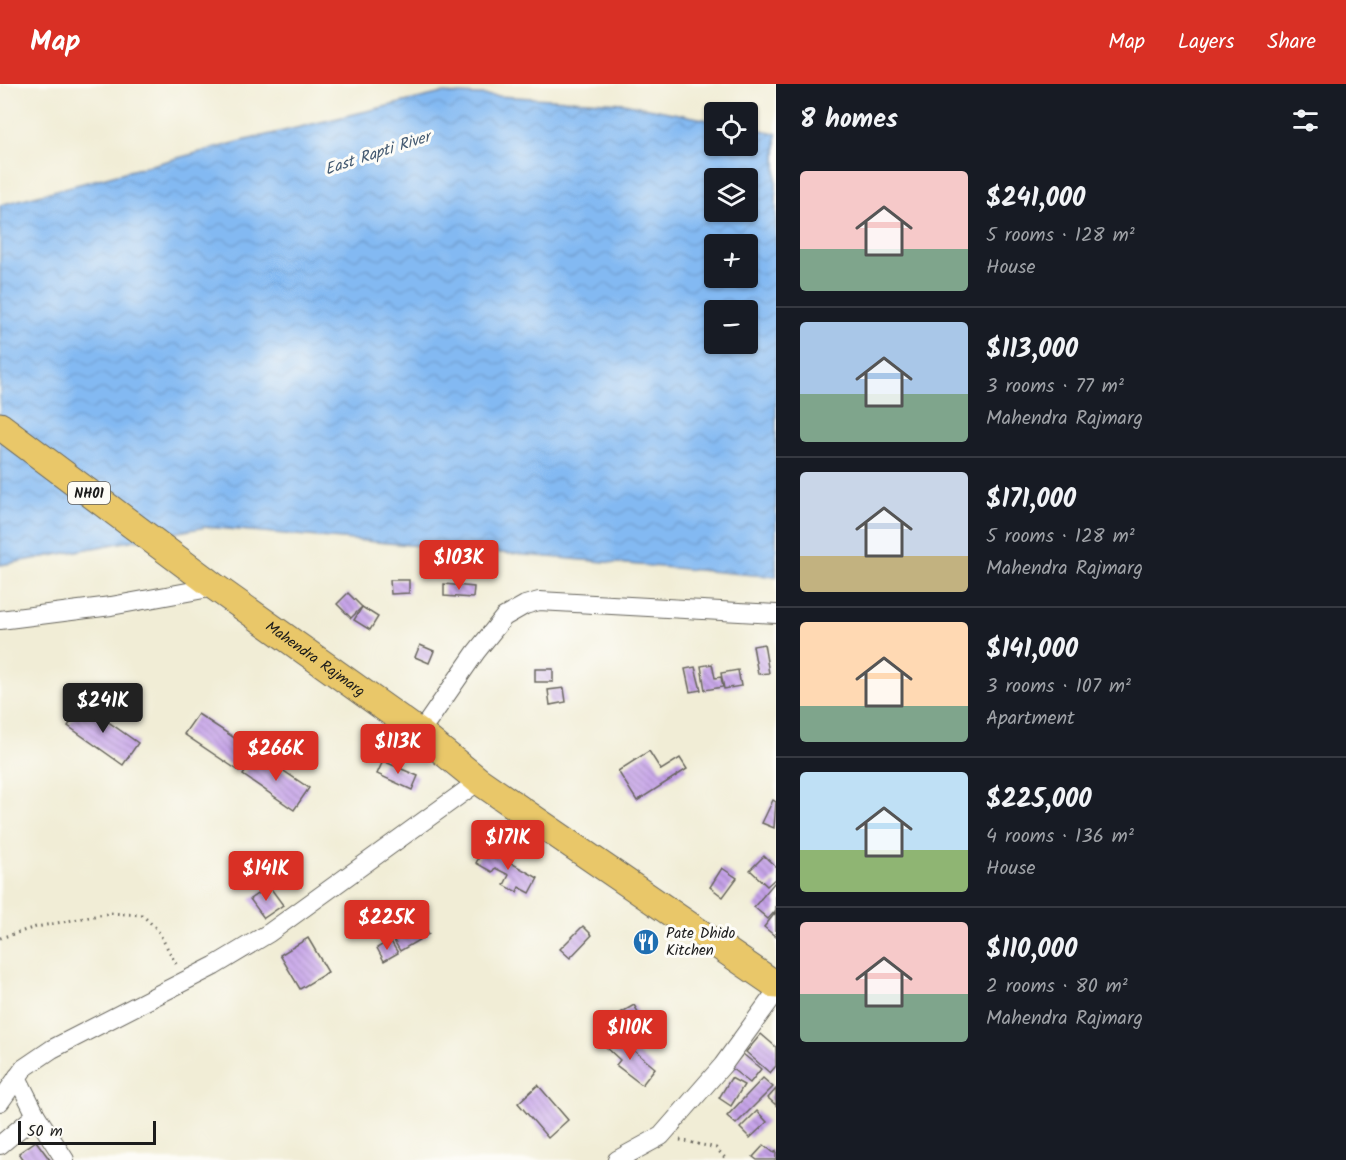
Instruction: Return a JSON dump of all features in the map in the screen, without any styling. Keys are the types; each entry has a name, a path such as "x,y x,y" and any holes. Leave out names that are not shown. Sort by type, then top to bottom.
{"highway":[{"name":"Mahendra Rajmarg","path":"0,426 178,560 420,733 479,781 776,985"}],"street":[{"path":"0,620 111,606 215,587"},
{"path":"420,733 476,652 504,617 525,605 538,601 776,614"},
{"path":"0,1102 24,1068 52,1049 186,981 269,933 479,781"},
{"path":"617,1160 661,1136 723,1065 776,992"},
{"path":"17,1077 36,1115 65,1160"},
{"path":"0,1145 36,1115"}],"path":[{"path":"0,938 36,927 110,913 141,915 156,929 186,981"},
{"path":"661,1136 716,1148 727,1160"}],"water":[{"name":"East Rapti River","path":"442,93 623,103 704,119 704,156 758,156 758,129 776,133 776,577 206,527 0,565 0,205 242,141"}],"building":[{"path":"390,580 409,580 409,593 391,594"},
{"path":"444,584 474,587 473,598 444,596"},
{"path":"348,593 362,607 351,618 337,604"},
{"path":"362,607 378,617 370,630 354,620"},
{"path":"764,644 769,673 758,674 753,646"},
{"path":"420,645 434,651 429,663 415,657"},
{"path":"712,664 715,678 721,677 723,687 705,690 701,666"},
{"path":"695,667 701,690 690,692 685,669"},
{"path":"535,669 553,669 553,682 535,682"},
{"path":"738,670 741,686 724,689 721,673"},
{"path":"564,688 566,702 550,705 548,690"},
{"path":"83,704 138,743 123,765 68,726"},
{"path":"198,714 253,750 239,771 184,734"},
{"path":"649,751 661,770 680,758 687,769 637,801 618,771"},
{"path":"257,753 309,788 294,810 243,775"},
{"path":"383,761 418,776 412,790 377,774"},
{"path":"773,800 776,802 774,828 762,823"},
{"path":"484,848 538,878 530,893 519,887 517,892 504,885 509,875 495,868 492,872 476,863"},
{"path":"764,856 776,867 776,878 767,886 750,870"},
{"path":"722,868 737,878 723,897 710,887"},
{"path":"774,883 776,885 776,910 768,919 754,907"},
{"path":"269,886 283,905 264,918 250,899"},
{"path":"392,907 405,930 421,921 429,934 400,951 379,915"},
{"path":"776,912 776,937 764,927"},
{"path":"583,926 592,935 570,958 560,949"},
{"path":"308,938 328,972 300,989 280,955"},
{"path":"390,940 398,953 384,961 377,948"},
{"path":"634,1005 641,1017 624,1027 617,1015"},
{"path":"761,1034 776,1047 776,1066 770,1073 746,1052"},
{"path":"615,1035 655,1068 642,1085 616,1065 620,1060 605,1046"},
{"path":"743,1054 761,1069 750,1083 731,1068"},
{"path":"731,1078 744,1085 731,1106 719,1098"},
{"path":"763,1078 773,1087 736,1124 727,1116"},
{"path":"538,1085 568,1120 548,1138 518,1103"},
{"path":"776,1089 776,1105 768,1098"},
{"path":"757,1111 767,1122 750,1138 740,1128"},
{"path":"36,1141 50,1160 24,1160 19,1153"},
{"path":"764,1145 774,1153 776,1151 776,1160 757,1160 753,1157"}],"place":[{"name":"Pate Dhido Kitchen","path":"646,942"}]}
